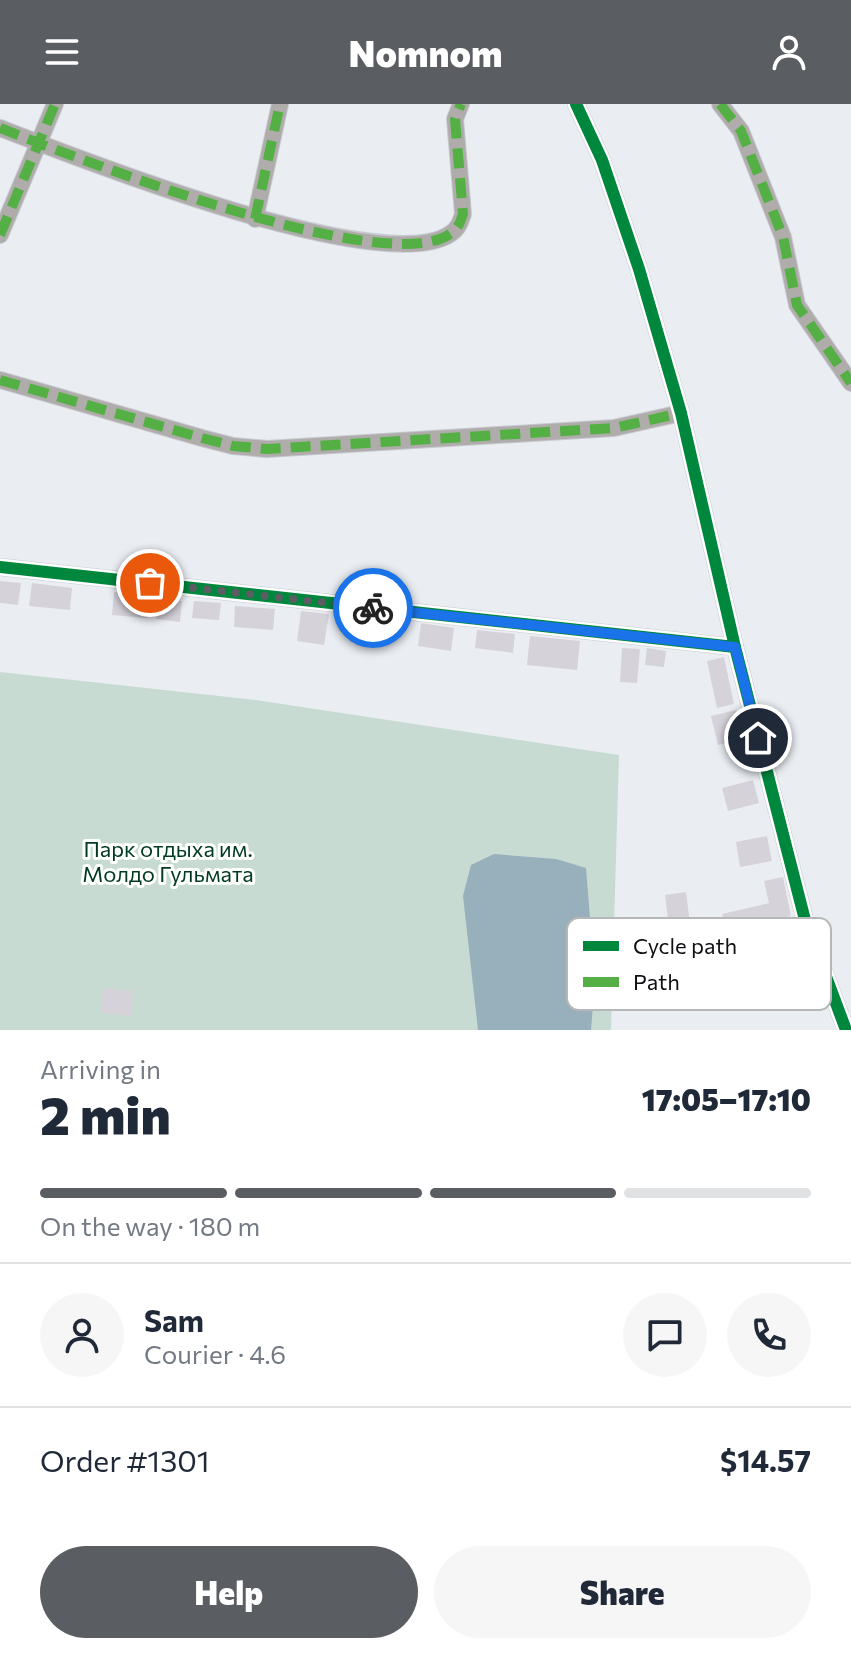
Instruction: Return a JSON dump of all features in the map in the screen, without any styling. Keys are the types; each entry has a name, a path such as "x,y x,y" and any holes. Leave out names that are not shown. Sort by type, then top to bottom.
{"street":[{"path":"0,235 55,104"},
{"path":"255,219 280,104"},
{"path":"0,128 255,219 325,236 406,243 437,240 459,226 463,214 455,119 461,104"},
{"path":"576,104 602,160 639,269 681,413 735,647 804,918"},
{"path":"720,104 741,131 783,237 797,305 851,383"},
{"path":"0,380 212,440 267,449 614,428 681,413"},
{"path":"0,567 735,647"},
{"path":"831,990 846,1030"}],"green space":[{"name":"Парк отдыха им. Молдо Гульмата","path":"0,672 256,700 619,755 614,918 567,918 567,1010 612,1010 611,1030 0,1030"}],"water":[{"path":"494,854 556,859 586,868 590,918 567,918 567,1010 593,1010 591,1030 478,1030 463,896 471,865"}],"building":[{"path":"0,581 21,583 18,605 0,603"},
{"path":"32,583 72,588 70,610 29,606"},
{"path":"114,592 149,596 147,618 112,615"},
{"path":"158,599 182,601 180,622 156,619"},
{"path":"194,601 221,603 219,620 192,618"},
{"path":"235,606 275,609 273,630 234,627"},
{"path":"301,611 329,614 324,645 297,641"},
{"path":"364,619 389,621 387,645 361,643"},
{"path":"421,623 454,628 451,651 418,646"},
{"path":"477,630 515,634 513,653 475,648"},
{"path":"530,636 580,641 577,670 527,665"},
{"path":"622,648 640,649 637,683 620,682"},
{"path":"647,648 666,651 664,667 645,665"},
{"path":"724,657 734,704 717,708 707,661"},
{"path":"736,710 742,739 718,745 711,716"},
{"path":"753,780 759,803 728,811 722,788"},
{"path":"767,836 772,861 740,867 736,842"},
{"path":"783,877 791,916 723,918 722,914 769,903 764,881"},
{"path":"686,892 689,918 668,918 665,895"},
{"path":"103,988 133,991 131,1016 101,1013"}],"marked path":[{"path":"0,235 55,104"},
{"path":"255,219 280,104"},
{"path":"0,128 93,164 229,209 362,241 415,244 450,234 463,214 455,119 461,104"},
{"path":"720,104 741,131 783,237 797,305 851,383"},
{"path":"0,380 202,438 233,446 267,449 614,428 681,413"}],"cycle path":[{"path":"576,104 602,160 639,269 681,413 735,647 804,918"},
{"path":"0,567 735,647"},
{"path":"831,990 846,1030"}],"way so far":[{"path":"150,583 373,608"}],"route":[{"path":"373,608 735,647 758,738"}]}
